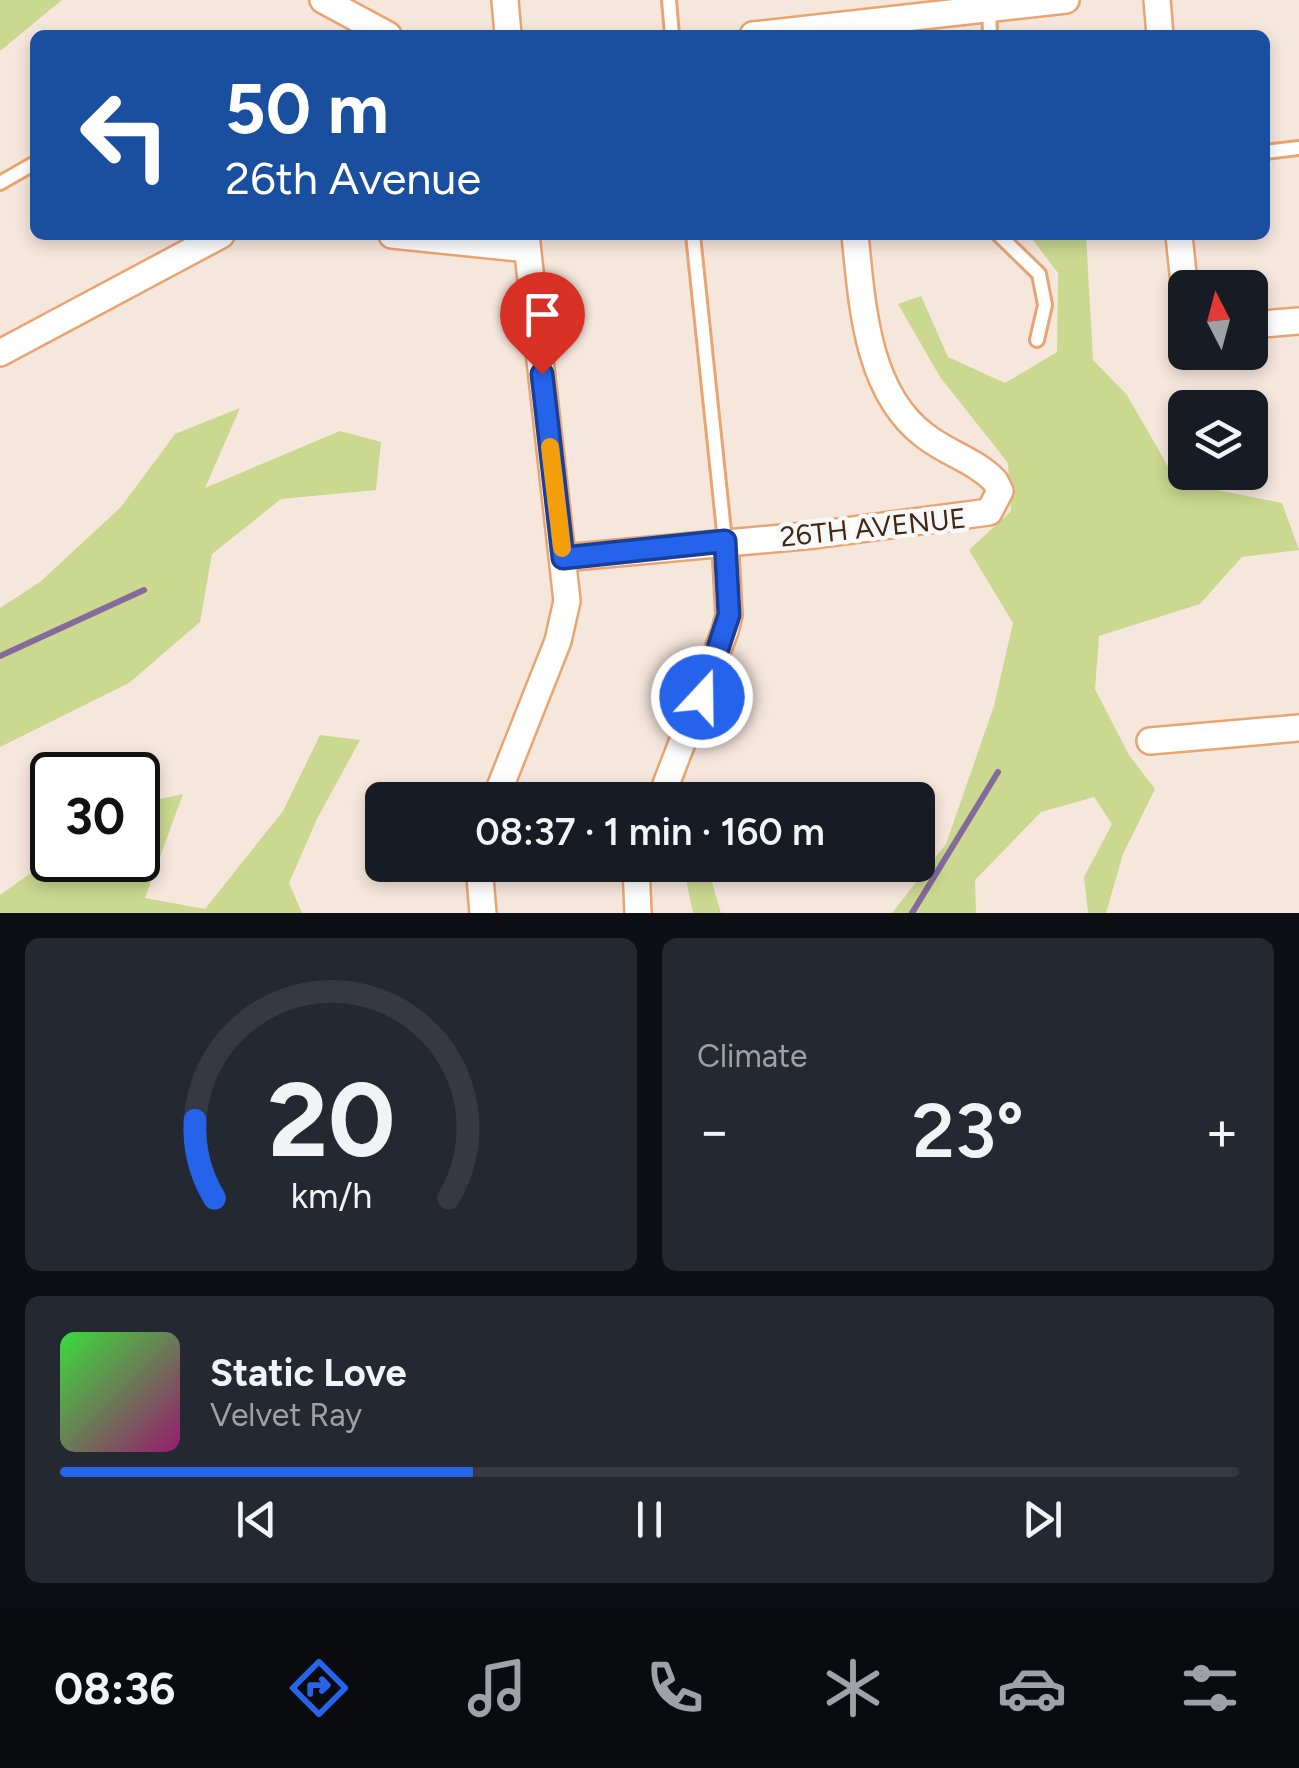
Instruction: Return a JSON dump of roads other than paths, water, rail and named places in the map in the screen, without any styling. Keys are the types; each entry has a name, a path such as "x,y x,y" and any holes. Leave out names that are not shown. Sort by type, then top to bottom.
{"street":[{"path":"322,0 379,30"},
{"path":"506,0 508,30"},
{"path":"779,30 831,20 1066,0"},
{"path":"1157,0 1160,30"},
{"path":"0,354 212,240"},
{"path":"488,240 527,242 563,558 565,620 501,782"},
{"name":"26TH AVENUE","path":"563,558 974,517 989,512 998,501 1000,490 986,471 927,438 892,402 872,346 856,240"},
{"path":"1179,240 1182,270"},
{"path":"1268,323 1299,320"},
{"path":"667,782 726,631 729,615 725,541"},
{"path":"1150,741 1299,728"},
{"path":"480,882 483,913"},
{"path":"637,882 638,913"}],"lane":[{"path":"669,0 672,30"},
{"path":"988,4 990,30"},
{"path":"1270,151 1299,148"},
{"path":"0,183 30,166"},
{"path":"694,240 725,541"},
{"path":"1004,240 1039,274 1045,305 1037,340"}],"waterway":[{"path":"0,656 144,590"},
{"path":"912,913 998,772"}]}
